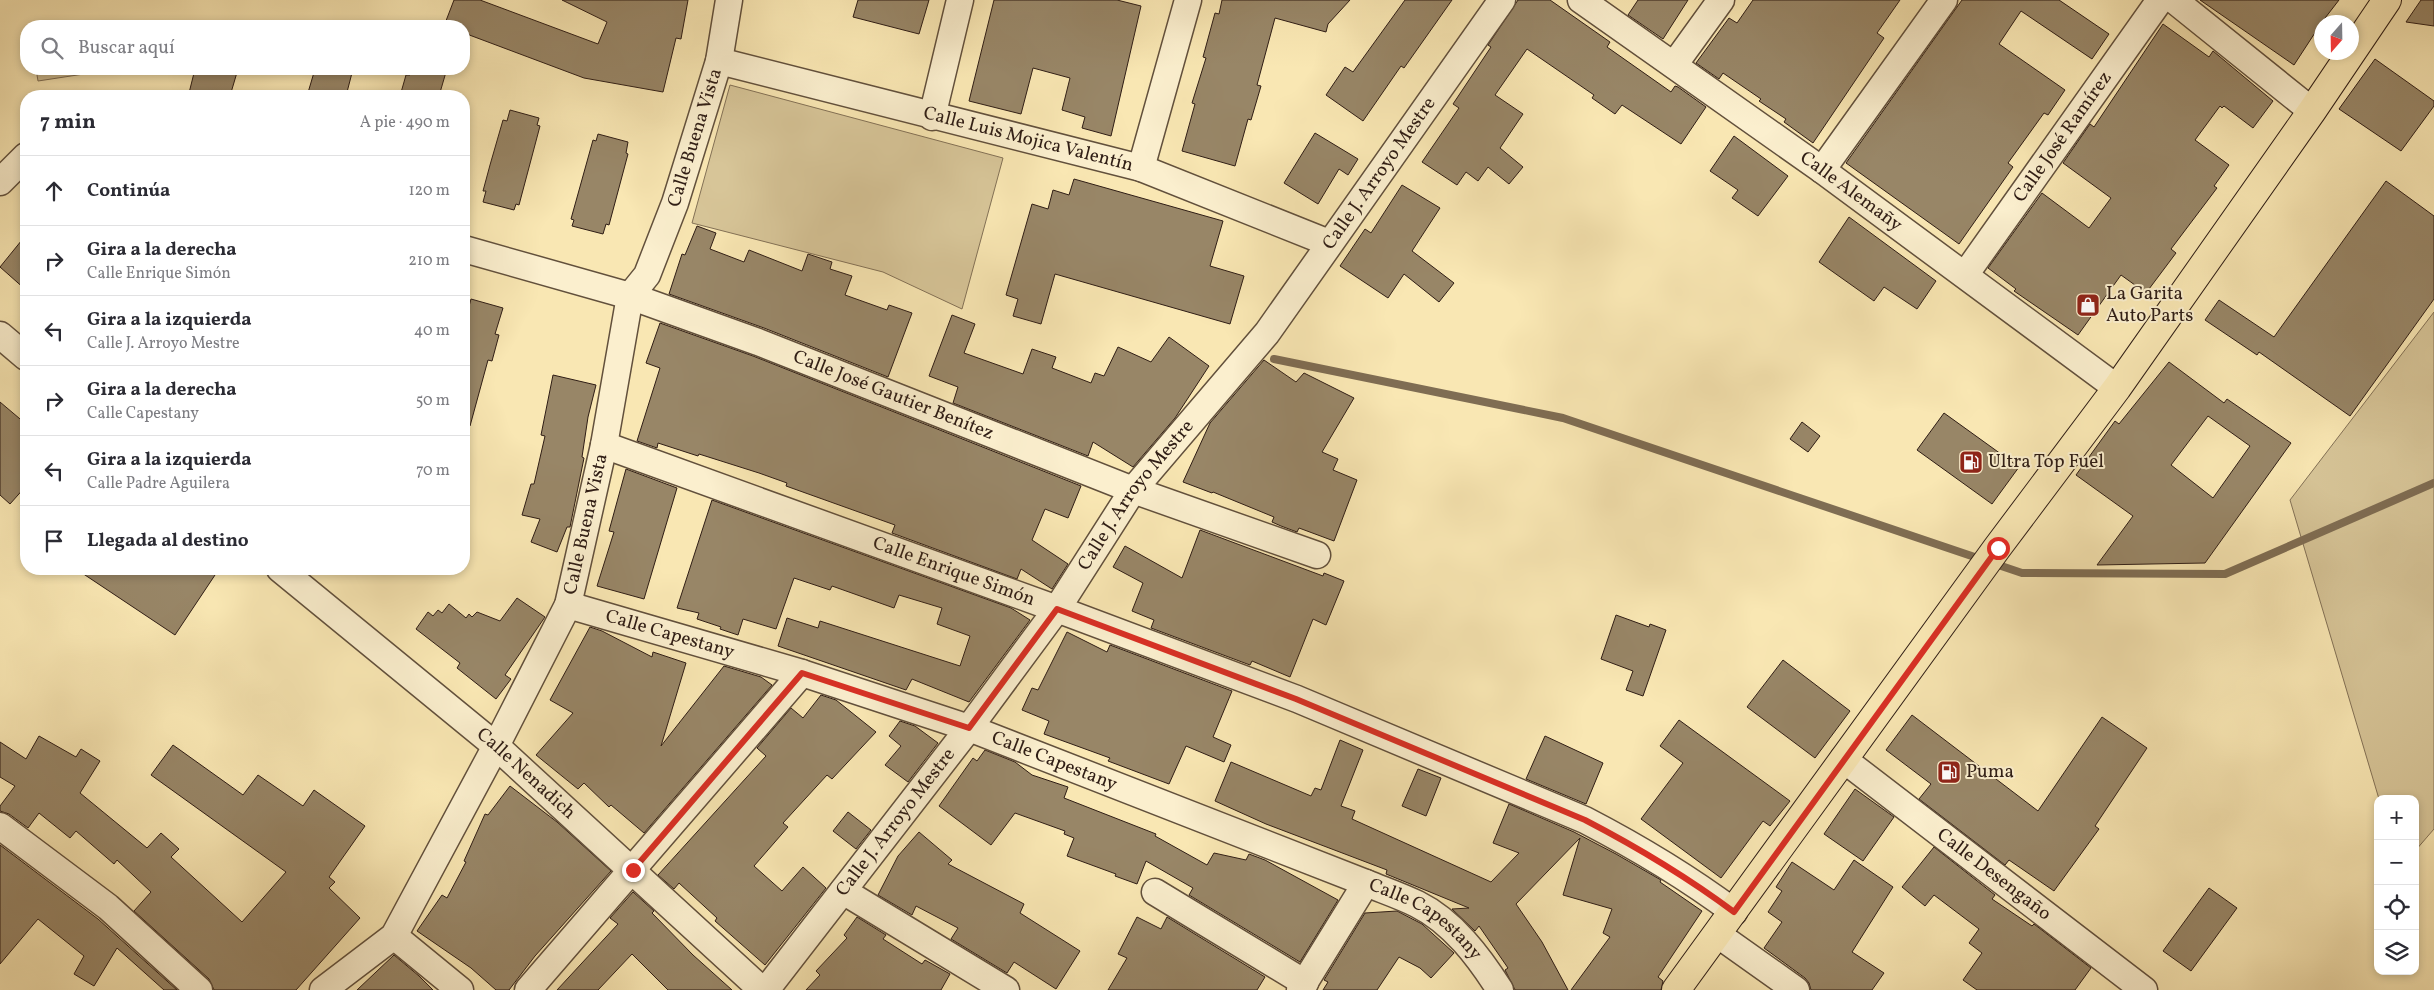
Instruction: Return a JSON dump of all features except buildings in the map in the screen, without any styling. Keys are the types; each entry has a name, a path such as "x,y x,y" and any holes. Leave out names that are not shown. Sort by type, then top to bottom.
{"main road":[{"path":"1676,990 1843,759 2117,388 2312,111 2387,0"}],"street":[{"name":"Calle Buena Vista","path":"323,990 394,936 496,746 568,605 604,445 630,296 647,275 675,203 719,61 729,0"},
{"path":"932,117 960,0"},
{"path":"1141,168 1188,0"},
{"name":"Calle J. Arroyo Mestre","path":"766,990 969,728 1057,609 1133,490 1267,333 1502,0"},
{"name":"Calle Alemañy","path":"1581,0 1822,170 2117,388"},
{"path":"1674,65 1721,0"},
{"path":"1822,170 1944,0"},
{"name":"Calle José Ramírez","path":"1965,275 2160,0"},
{"path":"2174,0 2312,111"},
{"name":"Calle Luis Mojica Valentín","path":"719,61 932,117 1141,168 1329,243"},
{"path":"0,182 20,162"},
{"name":"Calle José Gautier Benítez","path":"470,251 630,296 758,342 1133,490 1317,555"},
{"path":"0,335 20,352"},
{"name":"Calle Enrique Simón","path":"604,445 1057,609 1296,699 1585,820 1629,842 1704,890 1734,912"},
{"name":"Calle Nenadich","path":"287,575 496,746 762,990"},
{"name":"Calle Capestany","path":"568,605 802,673 969,728 1417,904 1440,918 1455,931 1500,990"},
{"path":"528,990 802,673"},
{"name":"Calle Desengaño","path":"1843,759 2144,990"},
{"path":"0,826 108,907 198,990"},
{"path":"1155,892 1302,986 1366,883"},
{"path":"843,891 1006,990"},
{"path":"1717,934 1796,990"},
{"path":"394,936 460,990"}],"shaded area":[{"path":"37,75 77,75 38,81"},
{"path":"730,85 1003,158 962,309 883,272 692,223"},
{"path":"2434,312 2434,829 2419,846 2419,795 2378,795 2290,500"}],"waterway":[{"path":"1274,359 1563,418 2022,573 2225,574 2434,483"}],"place":[{"name":"La Garita Auto Parts","path":"2088,305"},
{"name":"Ultra Top Fuel","path":"1971,462"},
{"name":"Puma","path":"1949,772"}],"route":[{"path":"633,870 802,673 969,728 1057,609 1296,699 1585,820 1629,842 1704,890 1734,912 1843,759 1998,548"}]}
